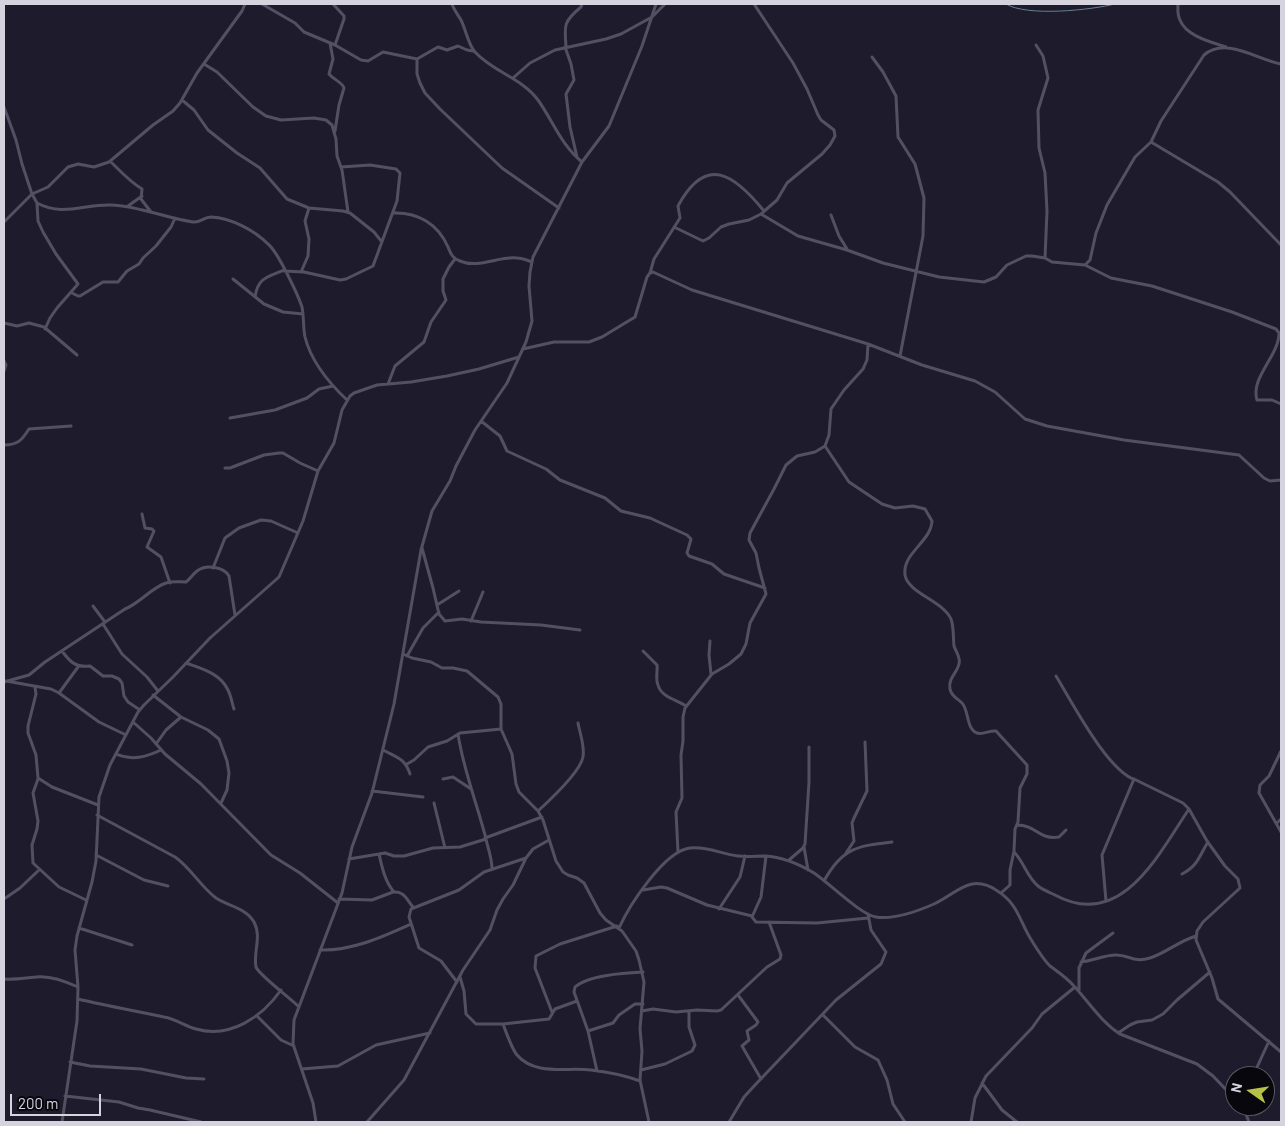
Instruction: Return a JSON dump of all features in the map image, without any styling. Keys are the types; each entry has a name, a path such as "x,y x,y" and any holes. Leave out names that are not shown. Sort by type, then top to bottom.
{"street":[{"path":"4,222 32,194 48,186 72,166 78,164 94,166 110,161 173,111 245,4"},
{"path":"262,4 294,23 304,32 335,45 361,60 368,61 383,52 418,59 438,47 447,50 458,46 473,51 494,68 513,78 538,100 559,135 582,162"},
{"path":"333,4 344,16 335,45"},
{"path":"452,4 461,20 473,51"},
{"path":"577,158 570,127 566,94 574,80 565,47 565,33 567,21 582,4"},
{"path":"316,1122 313,1103 294,1046 292,1031 298,1006 339,901 349,859 372,791 383,750 395,702 421,547 432,511 450,481 466,446 507,383 520,356 532,321 529,286 532,262 540,242 582,162 609,126 656,4"},
{"path":"513,78 530,63 555,50 621,34 652,17 666,4"},
{"path":"674,227 703,241 721,227 749,220 763,212 777,200 787,183 822,154 830,145 835,133 818,114 793,62 754,4"},
{"path":"1178,4 1180,22 1194,34 1228,48 1281,64"},
{"path":"330,43 333,59 329,74 333,79 342,84 344,88 339,105 335,134 337,156 341,167 348,212"},
{"path":"1036,45 1043,56 1048,78 1038,110 1039,148 1046,173 1045,258"},
{"path":"1085,266 1090,260 1098,227 1107,204 1135,157 1151,142 1161,121 1200,59 1212,50 1228,48"},
{"path":"872,57 883,72 896,96 898,137 915,164 923,190 924,223 920,256 915,272 900,356"},
{"path":"418,59 417,74 420,83 425,93 440,109 502,168 559,208"},
{"path":"204,64 217,72 253,107 266,116 281,120 314,118 326,120 332,125 335,134"},
{"path":"182,100 194,110 206,128 237,153 260,168 287,199 309,208 348,212 374,232 382,242"},
{"path":"4,107 32,194 37,203 38,221 56,254 78,283 78,286 72,293 56,308 46,329"},
{"path":"1151,142 1218,182 1281,245"},
{"path":"110,161 134,185 142,189 143,204 151,212"},
{"path":"255,297 258,286 264,278 284,271 301,272 340,280 373,266 397,201 400,173 394,168 370,165 341,167"},
{"path":"523,349 554,342 573,343 596,340 636,315 654,259 680,218 678,206 681,200 700,177 706,175 725,175 745,190 763,212 798,236 915,272 984,282 996,277 1003,268 1016,260 1032,256 1045,258 1052,262 1085,266 1111,278 1152,286 1232,312 1276,329 1279,333 1278,342 1259,380 1255,394 1257,400 1272,400 1281,404"},
{"path":"128,207 142,196"},
{"path":"37,203 52,209 64,210 110,205 128,207 195,222 209,217 232,222 259,236 270,245 296,291 303,314 305,336 312,356 333,386 347,400"},
{"path":"301,272 308,256 309,238 305,221 309,208"},
{"path":"393,213 408,213 430,222 455,259 468,263 482,264 518,258 532,262"},
{"path":"831,215 847,250"},
{"path":"72,293 80,296 103,282 118,282 127,271 139,264 156,246 173,224 175,218"},
{"path":"388,384 395,366 427,338 431,322 446,300 443,285 445,274 455,259"},
{"path":"650,273 656,273 692,290 868,344 922,366 975,381 995,392 1029,421 1124,440 1239,455 1264,478 1281,480"},
{"path":"233,279 264,304 283,312 303,314"},
{"path":"4,323 17,326 29,323 39,325 77,355"},
{"path":"678,852 676,812 682,798 681,754 683,717 686,706 711,675 741,654 746,644 750,623 766,594 766,588 758,568 756,553 749,540 750,533 786,465 797,456 815,452 825,446 829,435 831,409 844,390 863,369 867,360 868,344"},
{"path":"62,1122 77,1021 76,950 79,928 92,882 96,855 98,805 105,775 140,710 210,638 279,577 298,533 318,471 334,443 342,410 347,400 354,393 378,384 411,382 479,369 520,356"},
{"path":"4,361 6,365 4,371"},
{"path":"230,418 275,410 307,398 319,390 333,386"},
{"path":"481,421 500,436 507,450 546,469 560,480 605,498 621,511 650,518 687,535 691,539 687,553 689,556 712,564 724,574 766,588"},
{"path":"4,445 14,445 19,442 30,429 71,426"},
{"path":"825,446 849,482 854,486 882,504 905,508 913,506 925,510 932,521 931,530 911,556 905,568 905,577 911,585 944,610 951,620 954,645 960,659 959,665 950,680 950,689 954,697 964,704 973,730 978,733 996,731 1027,765 1027,774 1020,788 1014,851 1010,870 1010,885 1001,893"},
{"path":"225,468 230,468 264,455 283,453 318,471"},
{"path":"142,514 145,528 154,531 147,546 160,557 170,582"},
{"path":"213,568 225,538 239,528 261,520 272,521 298,533"},
{"path":"421,547 441,619 445,621 462,619 541,625 580,630"},
{"path":"5,682 29,675 161,585 170,582 186,582 198,570 223,569 230,576 236,616"},
{"path":"437,605 459,591"},
{"path":"472,621 483,592"},
{"path":"93,606 122,654 147,677 158,691"},
{"path":"407,656 423,628 439,612"},
{"path":"710,641 711,675"},
{"path":"643,650 657,665 659,688 666,695 686,706"},
{"path":"62,651 71,663 78,667 90,666 102,676 112,676 119,679 124,687 124,696 128,702 140,710"},
{"path":"402,654 431,662 442,668 467,671 498,697 502,704 501,730 512,754 519,792 542,817 556,861 563,872 578,878 584,883 600,913 606,920 618,927 636,951 643,972 644,982 640,1029 642,1051 640,1081 649,1122"},
{"path":"186,663 214,674 222,681 228,690 234,709"},
{"path":"58,693 78,667"},
{"path":"1056,676 1109,759 1128,778 1177,799 1189,809 1208,842 1225,866 1238,879 1241,886 1231,898 1203,922 1197,931 1198,945 1220,1002 1246,1021 1281,1052"},
{"path":"5,682 58,693 99,722 126,736"},
{"path":"35,687 36,694 28,726 28,733 36,755 38,778 33,793 38,821 32,850 33,863 59,887 86,900"},
{"path":"153,695 180,717 208,730 218,739 227,761 229,773 227,790 221,803"},
{"path":"156,744 166,730 180,717"},
{"path":"133,722 161,750 221,803 271,855 339,901 372,900 393,892 402,894 413,907"},
{"path":"538,811 567,781 582,760 583,750 578,723"},
{"path":"407,764 428,747 447,741 462,732 501,730"},
{"path":"458,734 471,789 492,859 492,869"},
{"path":"824,881 854,841 852,824 867,791 865,742"},
{"path":"808,870 803,847 809,782 809,747"},
{"path":"116,754 125,758 136,758 161,750"},
{"path":"383,750 407,764 410,774"},
{"path":"1281,751 1269,776 1259,788 1259,793 1281,832"},
{"path":"444,779 453,777 471,789"},
{"path":"38,778 52,787 98,805"},
{"path":"1106,901 1102,855 1134,779"},
{"path":"372,791 423,797"},
{"path":"434,803 446,848"},
{"path":"1014,851 1021,859 1032,881 1040,888 1066,902 1097,904 1125,893 1136,883 1189,809"},
{"path":"98,815 175,857 216,898 251,917 258,930 256,969 298,1006"},
{"path":"349,859 389,853 394,856 404,856 428,849 460,847 542,817"},
{"path":"1277,823 1281,819"},
{"path":"1017,825 1032,828 1047,838 1059,838 1066,830"},
{"path":"367,1122 404,1080 457,982 490,930 497,910 513,885 526,858 533,849 549,840"},
{"path":"846,853 866,845 892,842"},
{"path":"1182,874 1198,861 1208,842"},
{"path":"789,861 803,847"},
{"path":"552,1013 535,968 536,956 560,944 618,927 625,913 659,868 682,849 701,848 727,854 766,856 789,861 808,870 868,916 871,930 886,952 884,960 836,1000 744,1097 730,1122"},
{"path":"380,854 385,876 393,892"},
{"path":"96,855 144,880 168,886"},
{"path":"719,908 740,877 745,856"},
{"path":"752,916 761,897 766,856"},
{"path":"457,982 441,961 419,948 409,911 413,907 456,891 484,872 526,858"},
{"path":"4,898 20,888 40,870"},
{"path":"642,890 667,888 708,906 752,916 756,922 817,923 868,916 887,917 920,910 936,903 963,886 973,883 988,886 1001,893 1014,904 1032,941 1050,965 1079,991 1106,1023 1118,1033 1197,1064 1225,1089"},
{"path":"642,1011 653,1009 676,1012 717,1012 767,967 778,961 781,956 768,922"},
{"path":"320,950 354,946 411,924"},
{"path":"79,928 132,945"},
{"path":"1079,991 1079,968 1081,962 1089,949 1113,933"},
{"path":"1081,962 1113,955 1137,960 1150,958 1182,940 1196,936"},
{"path":"597,1071 588,1032 574,989 579,983 605,976 643,972"},
{"path":"1118,1033 1137,1022 1152,1020 1164,1014 1177,1000 1210,972"},
{"path":"4,979 45,977 64,981 78,987"},
{"path":"460,977 464,991 466,1014 476,1024 502,1024 549,1019 552,1013 561,1006 577,1001"},
{"path":"971,1122 975,1098 982,1083 996,1065 1032,1028 1042,1014 1075,987"},
{"path":"78,999 103,1006 164,1016 203,1031 224,1032 262,1012 281,990"},
{"path":"738,995 758,1022 747,1031 748,1040 742,1046 761,1079"},
{"path":"588,1032 613,1023 618,1015 635,1004 643,1004"},
{"path":"641,1070 665,1064 690,1053 694,1049 694,1040 689,1027 689,1011"},
{"path":"823,1014 855,1047 878,1060 887,1080 893,1104 906,1122"},
{"path":"256,1016 281,1040 294,1046"},
{"path":"502,1024 516,1054 531,1066 597,1071 630,1077 640,1081"},
{"path":"302,1069 338,1066 376,1045 430,1033"},
{"path":"1258,1066 1269,1041"},
{"path":"70,1062 141,1069 180,1077 204,1079"},
{"path":"982,1083 1002,1110 1017,1122"},
{"path":"65,1096 119,1102 201,1122"}],"waterway":[{"path":"1006,4 1016,8 1043,11 1076,10 1115,4"}]}
